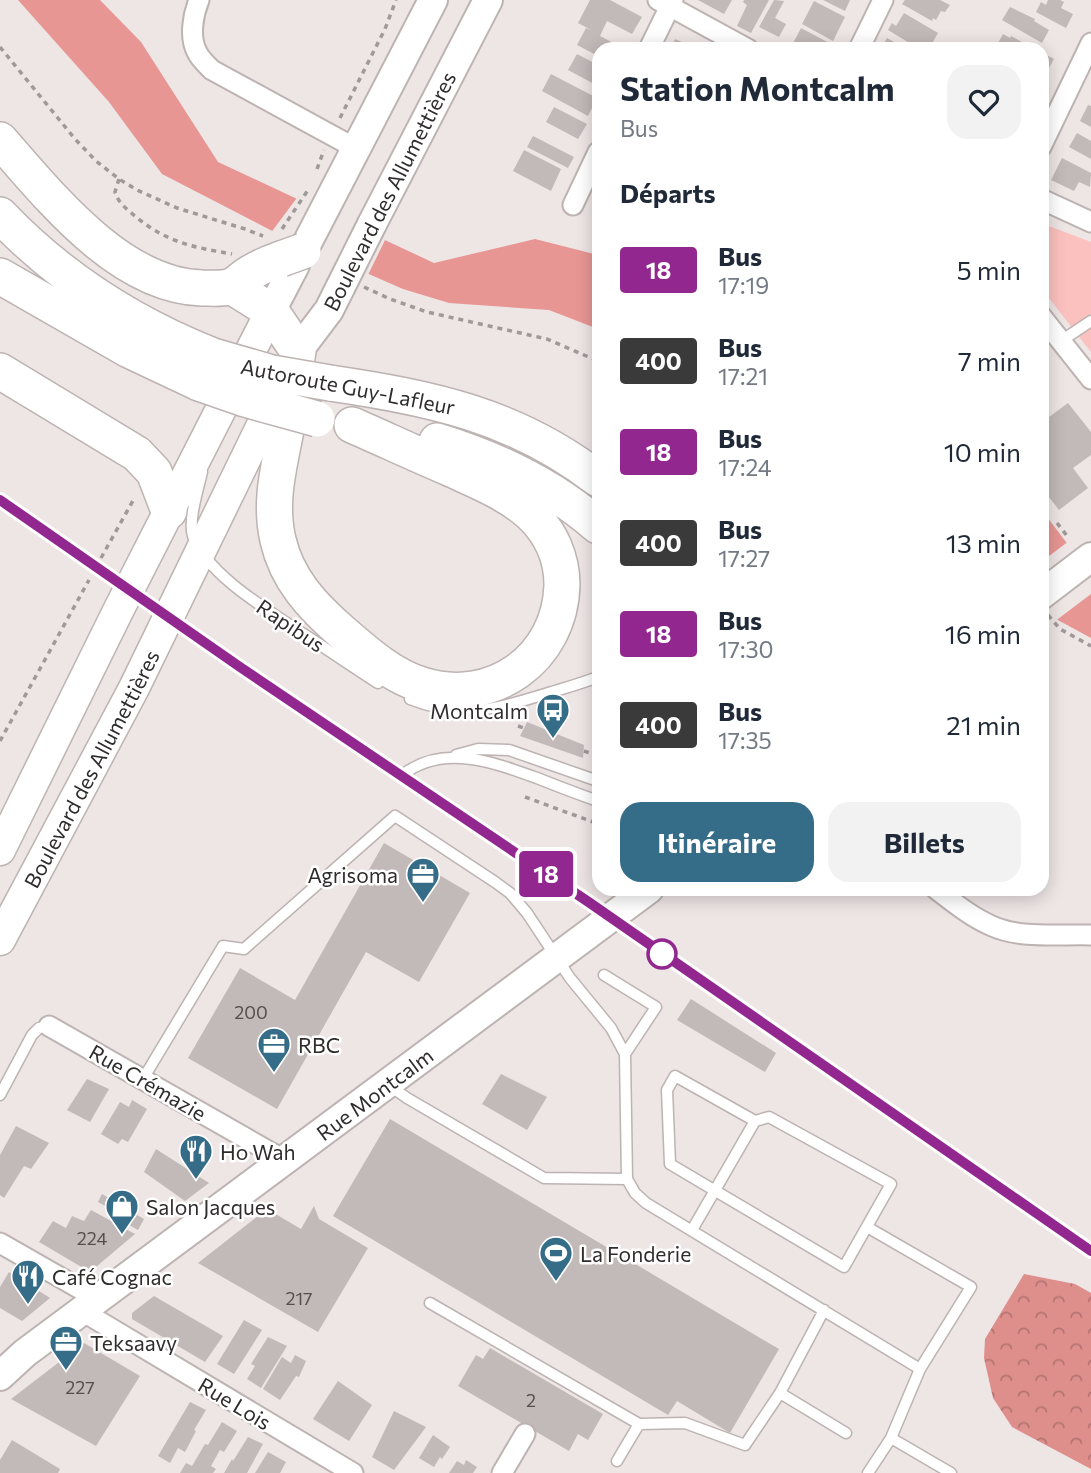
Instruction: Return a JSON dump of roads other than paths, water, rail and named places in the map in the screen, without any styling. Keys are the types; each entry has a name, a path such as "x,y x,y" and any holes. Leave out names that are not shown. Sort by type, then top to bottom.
{"highway":[{"path":"0,140 61,209 134,268 155,279 203,288 233,270 258,269 289,252"},
{"name":"Autoroute Guy-Lafleur","path":"0,215 45,259 79,286 142,324 245,400 317,419 436,440 486,458 543,486 592,521"},
{"path":"233,270 271,311 298,351 274,504 278,541 286,566 296,584 315,607 351,640 379,662 414,683 468,694 515,673 534,657 547,639 557,616 562,592 561,568 548,535 534,517 506,496 352,425"},
{"name":"Autoroute Guy-Lafleur","path":"0,276 129,350 206,369 272,373 416,397 471,412 511,427 545,443 592,474"},
{"path":"0,372 137,454 154,472 169,511"}],"main road":[{"name":"Boulevard des Allumettières","path":"0,850 271,311 289,252 318,196 355,148 433,0"},
{"name":"Boulevard des Allumettières","path":"0,940 113,729 298,351 329,310 488,0"},
{"path":"1049,589 1091,557"},
{"name":"Rue Montcalm","path":"0,1376 25,1353 640,896"}],"street":[{"path":"199,0 194,16 193,41 197,52 212,70 355,148"},
{"path":"862,42 883,0"},
{"path":"652,42 667,2 736,42"},
{"path":"1049,130 1091,43"},
{"path":"573,205 592,165"},
{"path":"1049,203 1091,222"},
{"path":"1049,326 1087,368"},
{"path":"945,896 971,915 1000,929 1018,933 1091,935"},
{"name":"Rue Crémazie","path":"49,1026 284,1160"},
{"name":"Rue Lois","path":"0,1243 90,1305 353,1473"},
{"path":"502,1473 525,1434"}],"lane":[{"path":"1061,341 1091,321"},
{"name":"Rapibus","path":"211,427 191,521 194,539 201,550 219,572 246,595 385,687"},
{"path":"0,500 1091,1251"},
{"path":"403,696 435,707 479,711 513,704 592,679"},
{"path":"490,699 513,704"},
{"path":"401,776 430,761 478,749 509,750 592,779"},
{"path":"453,757 504,766 592,799"},
{"path":"143,1079 223,946 244,949 395,816 510,894 527,913 570,978 611,1028 625,1054 627,1179 635,1193 646,1203 920,1369"},
{"path":"604,975 656,1007 625,1054"},
{"path":"0,1095 32,1035 40,1028 49,1026"},
{"path":"692,1230 714,1191 755,1121 769,1116 891,1184 844,1267 714,1191 670,1164 667,1090 675,1076 755,1121"},
{"path":"387,1084 544,1178 627,1179"},
{"path":"867,1227 971,1287 920,1369 891,1438 868,1473"},
{"path":"430,1303 639,1424 685,1423 745,1445 780,1392 824,1310"},
{"path":"780,1392 846,1433"},
{"path":"617,1461 639,1424"},
{"path":"891,1438 951,1473"}],"place":[{"name":"Montcalm","path":"553,740"},
{"name":"Agrisoma","path":"423,904"},
{"name":"RBC","path":"274,1074"},
{"name":"Ho Wah","path":"196,1181"},
{"name":"Salon Jacques","path":"122,1236"},
{"name":"La Fonderie","path":"556,1283"},
{"name":"Café Cognac","path":"28,1306"},
{"name":"Teksaavy","path":"66,1372"}]}
